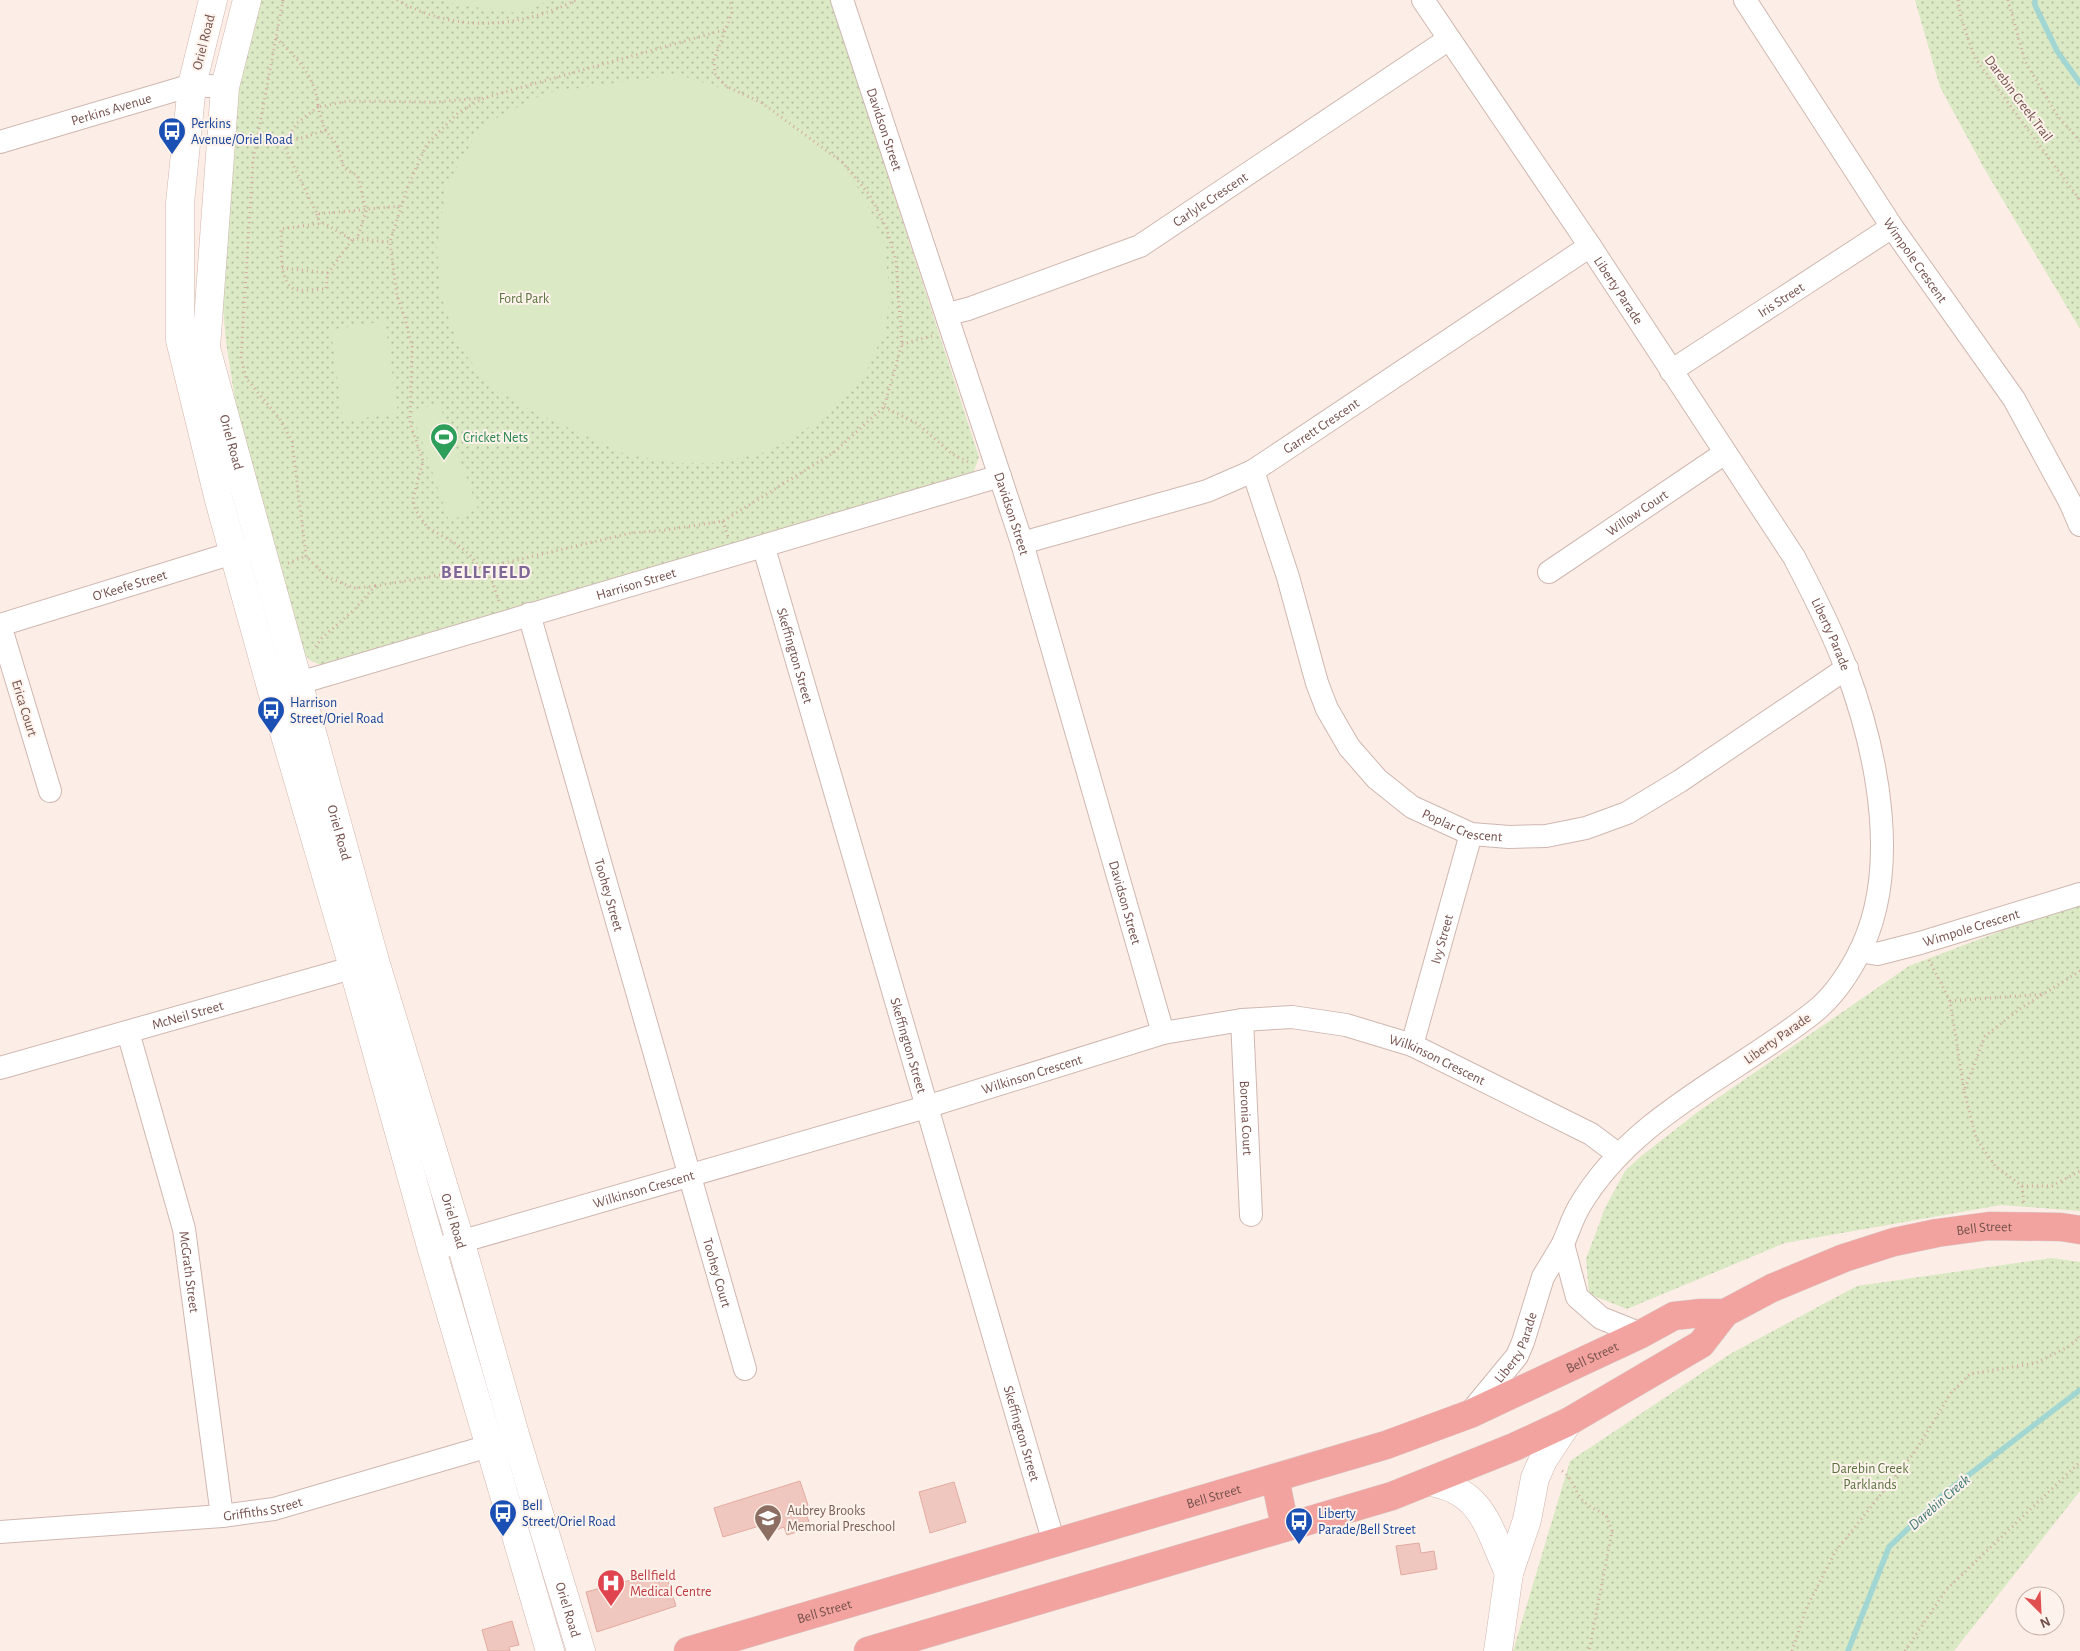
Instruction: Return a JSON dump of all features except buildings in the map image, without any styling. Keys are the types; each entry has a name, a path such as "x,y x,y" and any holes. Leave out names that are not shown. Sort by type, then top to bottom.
{"highway":[{"name":"Bell Street","path":"868,1651 1285,1528 1429,1482 1568,1422 1701,1344 1725,1313 1808,1272 1844,1258 1894,1242 1937,1233 1988,1226 2070,1228"},
{"name":"Bell Street","path":"688,1651 1386,1445 1470,1414 1641,1334 1674,1316 1725,1313"},
{"path":"1275,1478 1285,1528"}],"main road":[{"name":"Oriel Road","path":"213,0 192,85 180,204 180,340 219,500 247,549 298,683 432,1250 550,1651"},
{"name":"Oriel Road","path":"247,0 225,87 220,135 206,348 247,549 272,691 460,1240 516,1438 581,1651"},
{"path":"1498,1651 1509,1573 1527,1520 1535,1478 1568,1422"},
{"path":"1429,1482 1444,1484 1457,1490 1477,1508 1495,1536 1509,1573"}],"street":[{"name":"Davidson Street","path":"842,0 948,314 992,479 1022,543 1163,1033"},
{"name":"Liberty Parade","path":"1424,0 1590,246 1794,557 1847,668 1867,736 1883,833 1883,867 1872,924 1860,951 1842,983 1817,1010 1649,1127 1619,1155 1579,1208 1562,1246 1543,1277 1517,1356 1470,1414"},
{"name":"Wimpole Crescent","path":"1745,0 1892,227 2014,399 2070,502 2080,525"},
{"name":"Carlyle Crescent","path":"948,314 977,306 1140,246 1449,38"},
{"name":"Perkins Avenue","path":"0,142 192,85 225,87"},
{"name":"Iris Street","path":"1671,371 1892,227"},
{"name":"Garrett Crescent","path":"1022,543 1207,491 1254,472 1590,246"},
{"name":"Willow Court","path":"1549,572 1725,453"},
{"name":"Poplar Crescent","path":"1254,472 1288,577 1317,683 1327,709 1349,747 1377,779 1412,806 1471,834 1509,837 1546,836 1586,828 1627,813 1847,668"},
{"name":"Harrison Street","path":"272,691 529,614 764,548 992,479"},
{"name":"Skeffington Street","path":"764,548 1054,1543"},
{"name":"O'Keefe Street","path":"0,625 247,549"},
{"name":"Toohey Street","path":"529,614 690,1176"},
{"name":"Erica Court","path":"0,625 50,791"},
{"name":"Ivy Street","path":"1412,1045 1471,834"},
{"name":"Wimpole Crescent","path":"1860,951 1877,954 1920,943 2080,894"},
{"name":"McNeil Street","path":"0,1068 364,964"},
{"name":"Wilkinson Crescent","path":"432,1250 460,1240 690,1176 926,1107 1163,1033 1242,1020 1292,1017 1346,1025 1412,1045 1591,1134 1619,1155"},
{"name":"Boronia Court","path":"1242,1020 1251,1215"},
{"name":"McGrath Street","path":"128,1032 184,1228 222,1516"},
{"name":"Toohey Court","path":"690,1176 745,1369"},
{"path":"1562,1246 1563,1244 1576,1297 1601,1318 1641,1334"},
{"name":"Griffiths Street","path":"0,1532 222,1516 274,1509 516,1438"}],"path":[{"path":"283,0 253,161 241,357 246,378 279,418 292,441 306,556 327,577 354,588 480,568 631,533 666,530 723,521 833,454 884,407 902,344 896,261 886,227 869,194 842,162 762,103 726,86 715,74 714,60 732,12 730,0"},
{"path":"398,0 412,8 444,19 493,25 521,21 552,12 576,0"},
{"name":"Darebin Creek Trail","path":"1958,0 1961,18 1975,58 2080,200"},
{"path":"2008,0 2025,61 2057,115 2080,141"},
{"path":"283,144 297,123 318,107 348,101 436,102 484,98 727,28"},
{"path":"276,38 296,56 305,68 317,96 318,107 326,130 337,145 344,168 358,176 366,210 357,239"},
{"path":"480,568 458,545 427,526 415,509 413,499 423,461 410,423 412,347 397,296 390,242 401,206 427,144 459,112 484,98"},
{"path":"220,135 283,144 326,130"},
{"path":"283,144 320,224"},
{"path":"316,214 401,206"},
{"path":"352,240 328,274 326,289 297,290 290,287 282,268 281,229 324,223 352,240 390,242"},
{"path":"282,268 328,274"},
{"path":"884,407 918,424 952,454 981,468 992,479"},
{"path":"312,652 322,638 356,608 375,586"},
{"path":"1920,943 1950,1001 1964,1091 1976,1138 1995,1166 2022,1186 2052,1186 2080,1171"},
{"path":"1964,1091 1985,1036 2021,1008 2080,971"},
{"path":"1950,1001 2045,994"},
{"path":"2022,1186 2024,1204"},
{"path":"1792,1651 1807,1607 1834,1552 1914,1453 1951,1393 1970,1374 2036,1363 2068,1347 2080,1337"},
{"path":"1905,1651 1946,1590 2080,1462"},
{"path":"1535,1478 1560,1469 1570,1477 1580,1498 1589,1506 1606,1515 1612,1531 1589,1651"}],"green space":[{"name":"Ford Park","path":"255,0 831,0 979,457 974,471 964,480 324,666 311,661 300,650 240,431 226,342 220,275 233,110"},
{"path":"442,0 552,0 516,13 454,4"},
{"path":"1915,0 2080,0 2080,329 1985,170 1940,87"},
{"path":"676,74 740,94 787,116 834,155 863,195 884,243 890,295 885,330 868,368 838,405 799,434 766,452 716,463 676,463 625,454 530,410 490,386 458,345 440,293 437,247 446,186 481,126 546,93"},
{"path":"385,321 398,413 343,421 331,330"},
{"name":"Cricket Nets","path":"439,403 478,509 449,521 412,412"},
{"path":"2080,901 2080,1211 2001,1205 1785,1243 1627,1309 1589,1294 1586,1259 1605,1208 1625,1171 1640,1157 1699,1111 1909,966"},
{"name":"Darebin Creek Parklands","path":"2052,1258 2080,1262 2080,1491 1954,1651 1513,1651 1570,1461 1730,1354 1857,1286"}],"waterway":[{"name":"Darebin Creek","path":"2035,0 2035,5 2057,51 2080,83"},
{"name":"Darebin Creek","path":"1848,1651 1889,1547 1945,1493 2080,1390"}],"place":[{"name":"Perkins Avenue/Oriel Road","path":"172,155"},
{"name":"Cricket Nets","path":"444,461"},
{"name":"Harrison Street/Oriel Road","path":"271,734"},
{"name":"Bell Street/Oriel Road","path":"503,1537"},
{"name":"Aubrey Brooks Memorial Preschool","path":"768,1542"},
{"name":"Liberty Parade/Bell Street","path":"1299,1545"},
{"name":"Bellfield Medical Centre","path":"611,1607"}],"district":[{"name":"BELLFIELD","path":"486,571"}]}
